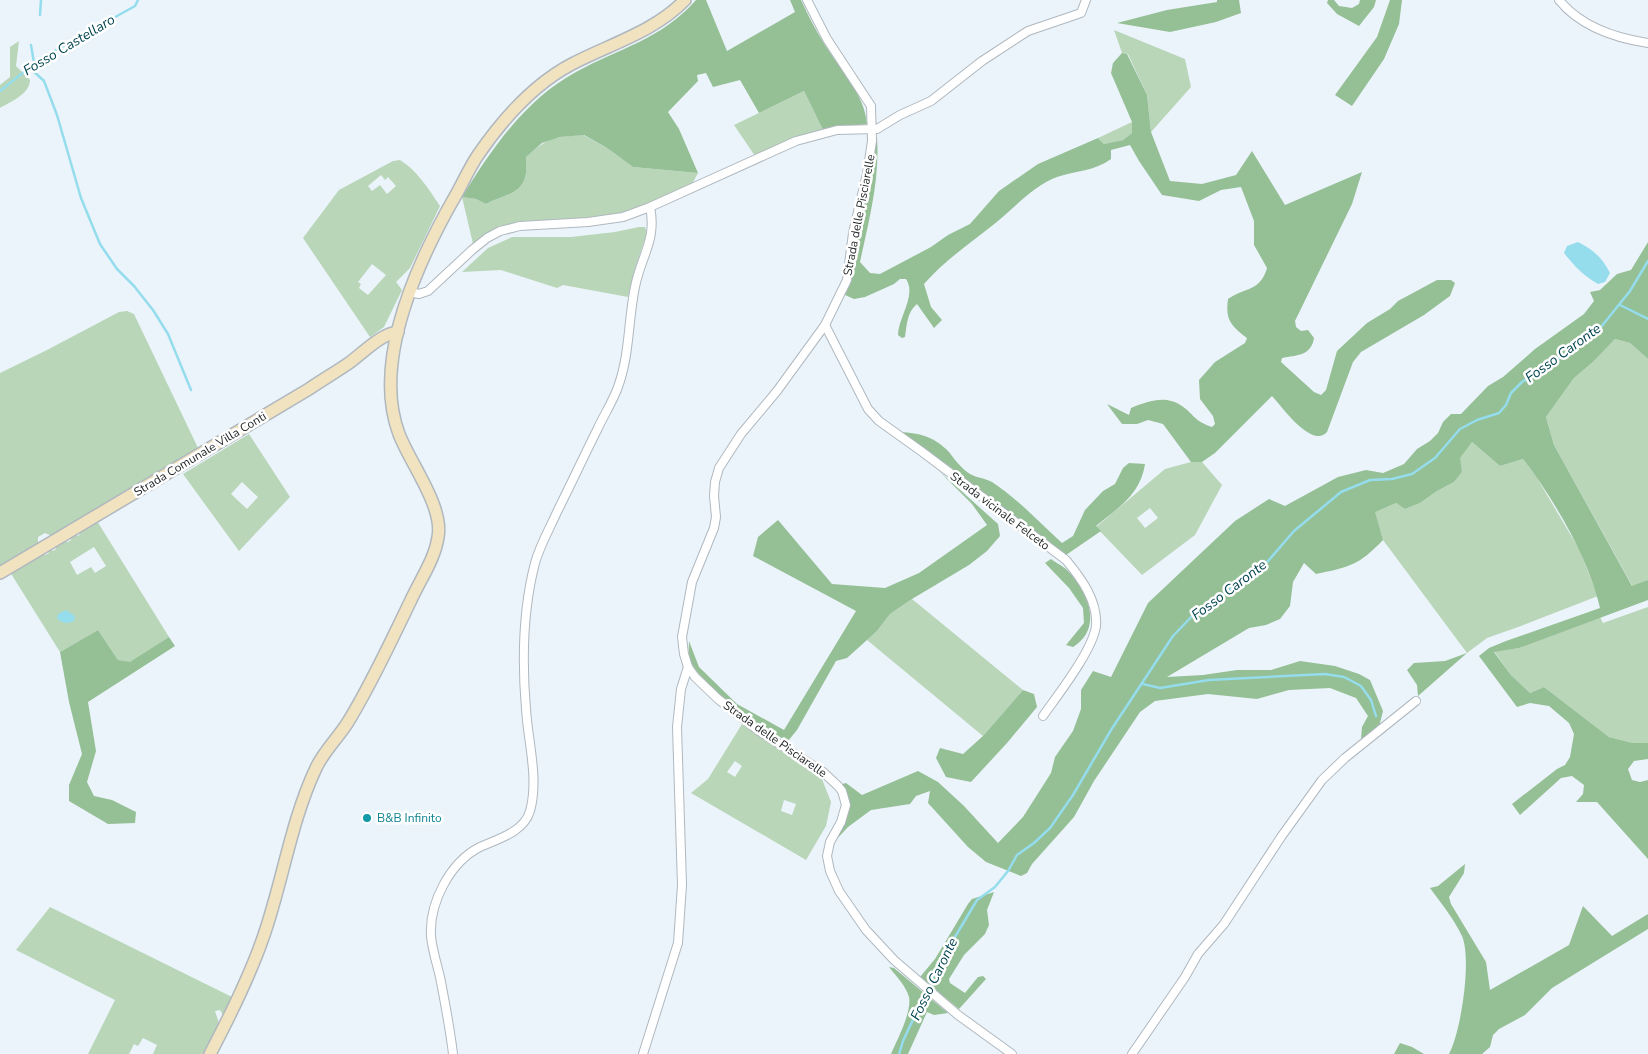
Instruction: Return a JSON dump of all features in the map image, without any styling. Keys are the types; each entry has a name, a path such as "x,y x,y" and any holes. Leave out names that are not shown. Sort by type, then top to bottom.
{"main road":[{"path":"210,1054 242,988 264,934 286,853 314,772 360,701 438,542 438,514 400,438 392,409 391,376 398,332 410,292 429,244 479,154 508,117 549,78 572,64 641,33 666,17 685,0"},
{"name":"Strada Comunale Villa Conti","path":"0,573 308,389 348,364 381,339 391,333 398,332"}],"street":[{"name":"Strada delle Pisciarelle","path":"807,0 827,39 871,106 871,156 854,232 846,280 825,325 778,391 741,434 719,468 715,482 716,517 714,528 692,582 682,637 684,654 688,667 695,678 718,699 759,731 823,772 842,791 846,805 841,822 828,849 827,856 830,872 839,891 880,947 945,1004 1012,1054"},
{"path":"410,292 419,294 428,291 480,244 500,231 520,226 588,222 623,216 650,207 796,141 850,128 877,129 931,101 982,61 1028,31 1080,13 1086,0"},
{"path":"1559,0 1566,9 1595,28 1625,39 1648,43"},
{"path":"453,1054 450,1022 431,937 432,918 436,901 457,866 474,850 513,832 528,818 531,807 533,774 523,666 530,590 536,561 547,534 618,388 628,342 634,289 652,234 653,217 650,207"},
{"name":"Strada vicinale Felceto","path":"825,325 873,416 1066,560 1087,588 1095,615 1096,627 1076,668 1043,716"},
{"path":"643,1054 678,944 682,885 677,728 681,689 688,667"},
{"path":"1132,1054 1185,977 1198,954 1224,924 1281,837 1322,780 1345,758 1416,701"}],"green space":[{"path":"696,0 706,0 727,51 795,12 790,0 801,0 822,40 857,93 862,103 867,124 823,130 804,91 759,113 740,80 713,87 706,73 697,75 698,81 668,112 679,129 698,173 633,167 607,148 584,135 560,137 542,143 526,157 525,178 514,192 486,204 476,199 462,197 498,143 526,110 541,96 576,72 655,34 683,13"},
{"path":"1217,0 1239,0 1241,13 1216,22 1170,32 1117,23 1167,10 1217,2"},
{"path":"1328,0 1334,0 1339,6 1352,8 1359,4 1360,0 1376,0 1374,7 1359,26 1337,14 1327,3"},
{"path":"1390,0 1402,0 1399,24 1384,59 1352,106 1335,95 1377,37"},
{"path":"1114,30 1185,59 1191,87 1151,132 1147,95 1128,54 1122,53"},
{"path":"19,41 16,66 30,80 29,85 19,97 0,108 0,85 10,77 10,47"},
{"path":"1122,53 1127,54 1147,95 1151,132 1170,181 1202,184 1236,175 1252,151 1285,205 1362,172 1352,204 1295,321 1296,327 1301,331 1308,330 1314,338 1312,344 1302,354 1282,358 1281,362 1314,392 1321,395 1326,390 1337,351 1367,323 1390,309 1398,301 1437,280 1451,280 1455,283 1450,296 1424,315 1361,352 1353,362 1327,432 1321,436 1313,435 1306,431 1290,417 1272,396 1215,453 1202,462 1191,462 1163,424 1148,420 1137,424 1122,424 1107,404 1129,415 1131,408 1152,401 1173,401 1186,409 1195,418 1212,427 1215,424 1213,416 1200,399 1199,380 1215,362 1245,343 1247,338 1233,326 1228,317 1228,299 1256,285 1264,276 1267,268 1254,245 1254,221 1241,187 1221,190 1199,201 1162,195 1130,145 1111,150 1111,159 1105,163 1057,177 1040,186 940,268 924,284 931,307 942,320 934,328 917,304 909,315 905,337 902,338 898,335 909,292 909,285 906,279 900,279 894,284 865,297 854,299 843,294 851,276 877,137 878,153 875,184 860,262 870,273 880,274 970,224 999,191 1038,164 1098,138 1104,144 1123,140 1132,133 1132,122 1111,73 1113,63"},
{"path":"804,91 823,130 792,138 755,156 734,125"},
{"path":"1132,122 1132,133 1123,140 1104,144 1098,138"},
{"path":"583,135 607,148 633,167 698,173 692,184 627,212 577,219 525,221 493,229 473,244 462,197 476,199 486,204 514,192 525,178 526,157 540,145 552,139"},
{"path":"400,160 406,164 423,181 440,206 410,268 396,282 402,290 384,327 370,337 303,238 339,190 393,161","holes":["381,175 385,180 388,177 396,186 387,194 380,185 372,191 368,186","372,264 386,275 368,295 359,288 361,284 358,282"]},
{"path":"645,227 647,233 628,297 563,285 557,288 501,270 462,272 488,248 512,237 571,237"},
{"path":"1648,242 1648,359 1630,343 1615,339 1593,362 1574,378 1546,417 1554,445 1632,586 1648,580 1648,600 1519,648 1494,652 1511,675 1530,693 1544,687 1609,737 1633,743 1648,743 1648,759 1634,761 1628,769 1632,780 1640,782 1648,780 1648,859 1597,802 1576,802 1583,794 1584,785 1572,776 1561,778 1520,815 1512,804 1557,769 1565,765 1570,757 1574,734 1569,723 1549,706 1530,703 1517,707 1479,656 1489,648 1506,641 1600,608 1588,570 1569,530 1547,492 1523,459 1500,466 1472,442 1460,458 1462,472 1454,482 1420,503 1405,509 1396,503 1375,512 1383,540 1367,555 1346,567 1316,574 1304,563 1293,582 1290,606 1280,619 1266,625 1249,628 1167,677 1203,675 1237,670 1271,670 1300,661 1335,666 1370,680 1383,711 1379,727 1361,739 1362,727 1368,716 1356,698 1330,688 1289,690 1257,699 1208,694 1155,701 1140,712 1094,781 1074,817 1032,864 1027,873 1021,876 986,862 968,847 928,803 930,791 916,796 910,804 871,810 848,827 834,842 848,814 849,807 842,784 846,783 862,795 918,771 938,782 964,806 998,843 1023,817 1051,773 1055,757 1073,731 1081,709 1081,690 1093,671 1111,677 1148,603 1235,521 1269,499 1285,506 1338,477 1366,470 1383,473 1404,464 1417,449 1430,441 1438,433 1443,422 1451,414 1461,414 1488,386 1503,377 1535,349 1584,314 1594,301 1590,292 1600,290 1617,274 1631,270"},
{"path":"127,311 134,314 198,448 52,536 45,533 38,537 38,544 0,567 0,373 119,312"},
{"path":"1615,339 1630,343 1648,359 1648,580 1633,587 1554,445 1546,417 1574,378 1593,362"},
{"path":"900,432 914,433 933,439 944,447 967,472 989,481 1020,503 1062,543 1073,536 1085,510 1103,491 1115,484 1123,468 1129,463 1145,464 1138,484 1127,500 1096,526 1101,531 1066,555"},
{"path":"249,434 290,497 239,551 183,474","holes":["242,482 258,497 247,509 231,494"]},
{"path":"1472,442 1500,466 1523,459 1537,478 1579,549 1598,596 1487,638 1467,653 1383,540 1374,512 1396,503 1405,509 1420,503 1454,482 1462,472 1459,458"},
{"path":"1191,462 1202,462 1222,485 1195,535 1142,575 1096,527 1165,469","holes":["1150,508 1158,518 1145,528 1137,518"]},
{"path":"939,471 998,524 1000,536 987,551 969,565 890,614 877,631 847,658 836,661 797,730 788,741 777,736 749,717 705,681 689,658 689,641 699,667 737,704 784,730 856,611 753,556 758,537 778,520 832,584 885,588 919,573 987,525 972,504"},
{"path":"97,521 169,637 130,663 118,660 98,630 60,652 10,572 40,554 45,555 49,553 47,550 53,551 56,549 55,546 64,541 68,542 71,540 71,536 75,534 78,536 79,532","holes":["94,547 106,566 95,573 91,567 77,575 70,562"]},
{"path":"1051,559 1075,579 1090,609 1088,630 1083,639 1073,647 1066,645 1084,623 1083,608 1069,588 1045,563"},
{"path":"912,599 1023,690 983,736 867,640 877,631 890,614"},
{"path":"1648,607 1648,743 1633,743 1609,737 1544,687 1530,693 1511,675 1494,651 1519,648 1600,617 1603,623"},
{"path":"98,630 118,660 130,662 169,637 175,646 88,702 96,751 87,782 94,796 112,800 136,812 135,823 108,824 69,801 69,785 82,754 69,702 60,652"},
{"path":"1467,653 1418,696 1417,685 1407,670 1414,663 1445,661"},
{"path":"1023,690 1034,694 1037,707 1007,743 971,782 946,777 936,758 940,748 963,754 983,736"},
{"path":"742,724 822,779 831,802 826,826 806,860 691,793 708,779","holes":["735,761 742,766 735,777 727,772","784,800 796,804 792,815 781,811"]},
{"path":"1465,864 1464,873 1449,897 1451,904 1486,962 1490,990 1569,945 1583,906 1612,936 1648,914 1648,929 1552,988 1525,1015 1499,1029 1493,1035 1490,1047 1482,1054 1449,1054 1458,1030 1464,995 1465,947 1455,923 1430,888 1438,886"},
{"path":"994,892 987,910 989,925 985,934 964,955 949,979 950,983 965,993 978,977 983,976 986,979 959,1009 920,977 935,959 972,899"},
{"path":"50,907 232,997 223,1015 220,1010 215,1011 219,1023 203,1054 153,1054 157,1045 143,1038 138,1046 134,1044 129,1054 88,1054 115,1000 16,950"},
{"path":"889,967 894,968 948,1013 934,1015 927,1012 908,1054 891,1054 903,1026 908,1010 909,997 906,989"},
{"path":"1400,1043 1412,1047 1424,1054 1394,1054"}],"water":[{"path":"1578,242 1593,251 1604,263 1610,273 1605,282 1598,284 1588,278 1564,253 1567,246"},
{"path":"66,610 75,616 74,621 70,623 65,623 57,618 58,614"}],"waterway":[{"path":"40,15 41,0"},
{"name":"Fosso Castellaro","path":"0,91 40,59 135,6 138,0"},
{"path":"31,45 34,63"},
{"path":"30,68 44,81 57,115 81,198 100,244 117,269 134,286 153,310 168,334 191,390"},
{"name":"Fosso Caronte","path":"899,1054 903,1041 940,962 977,900 995,887 1008,871 1017,855 1050,828 1073,795 1111,730 1173,636 1196,612 1262,568 1294,531 1341,492 1370,480 1392,479 1412,474 1435,458 1460,429 1477,420 1499,413 1506,405 1511,393 1522,382 1577,347 1601,327 1630,291 1648,261"},
{"path":"1620,305 1648,319"},
{"path":"1143,684 1160,688 1209,680 1325,674 1344,677 1361,686 1371,700 1376,716"}],"place":[{"name":"B&B Infinito","path":"367,818"}]}
